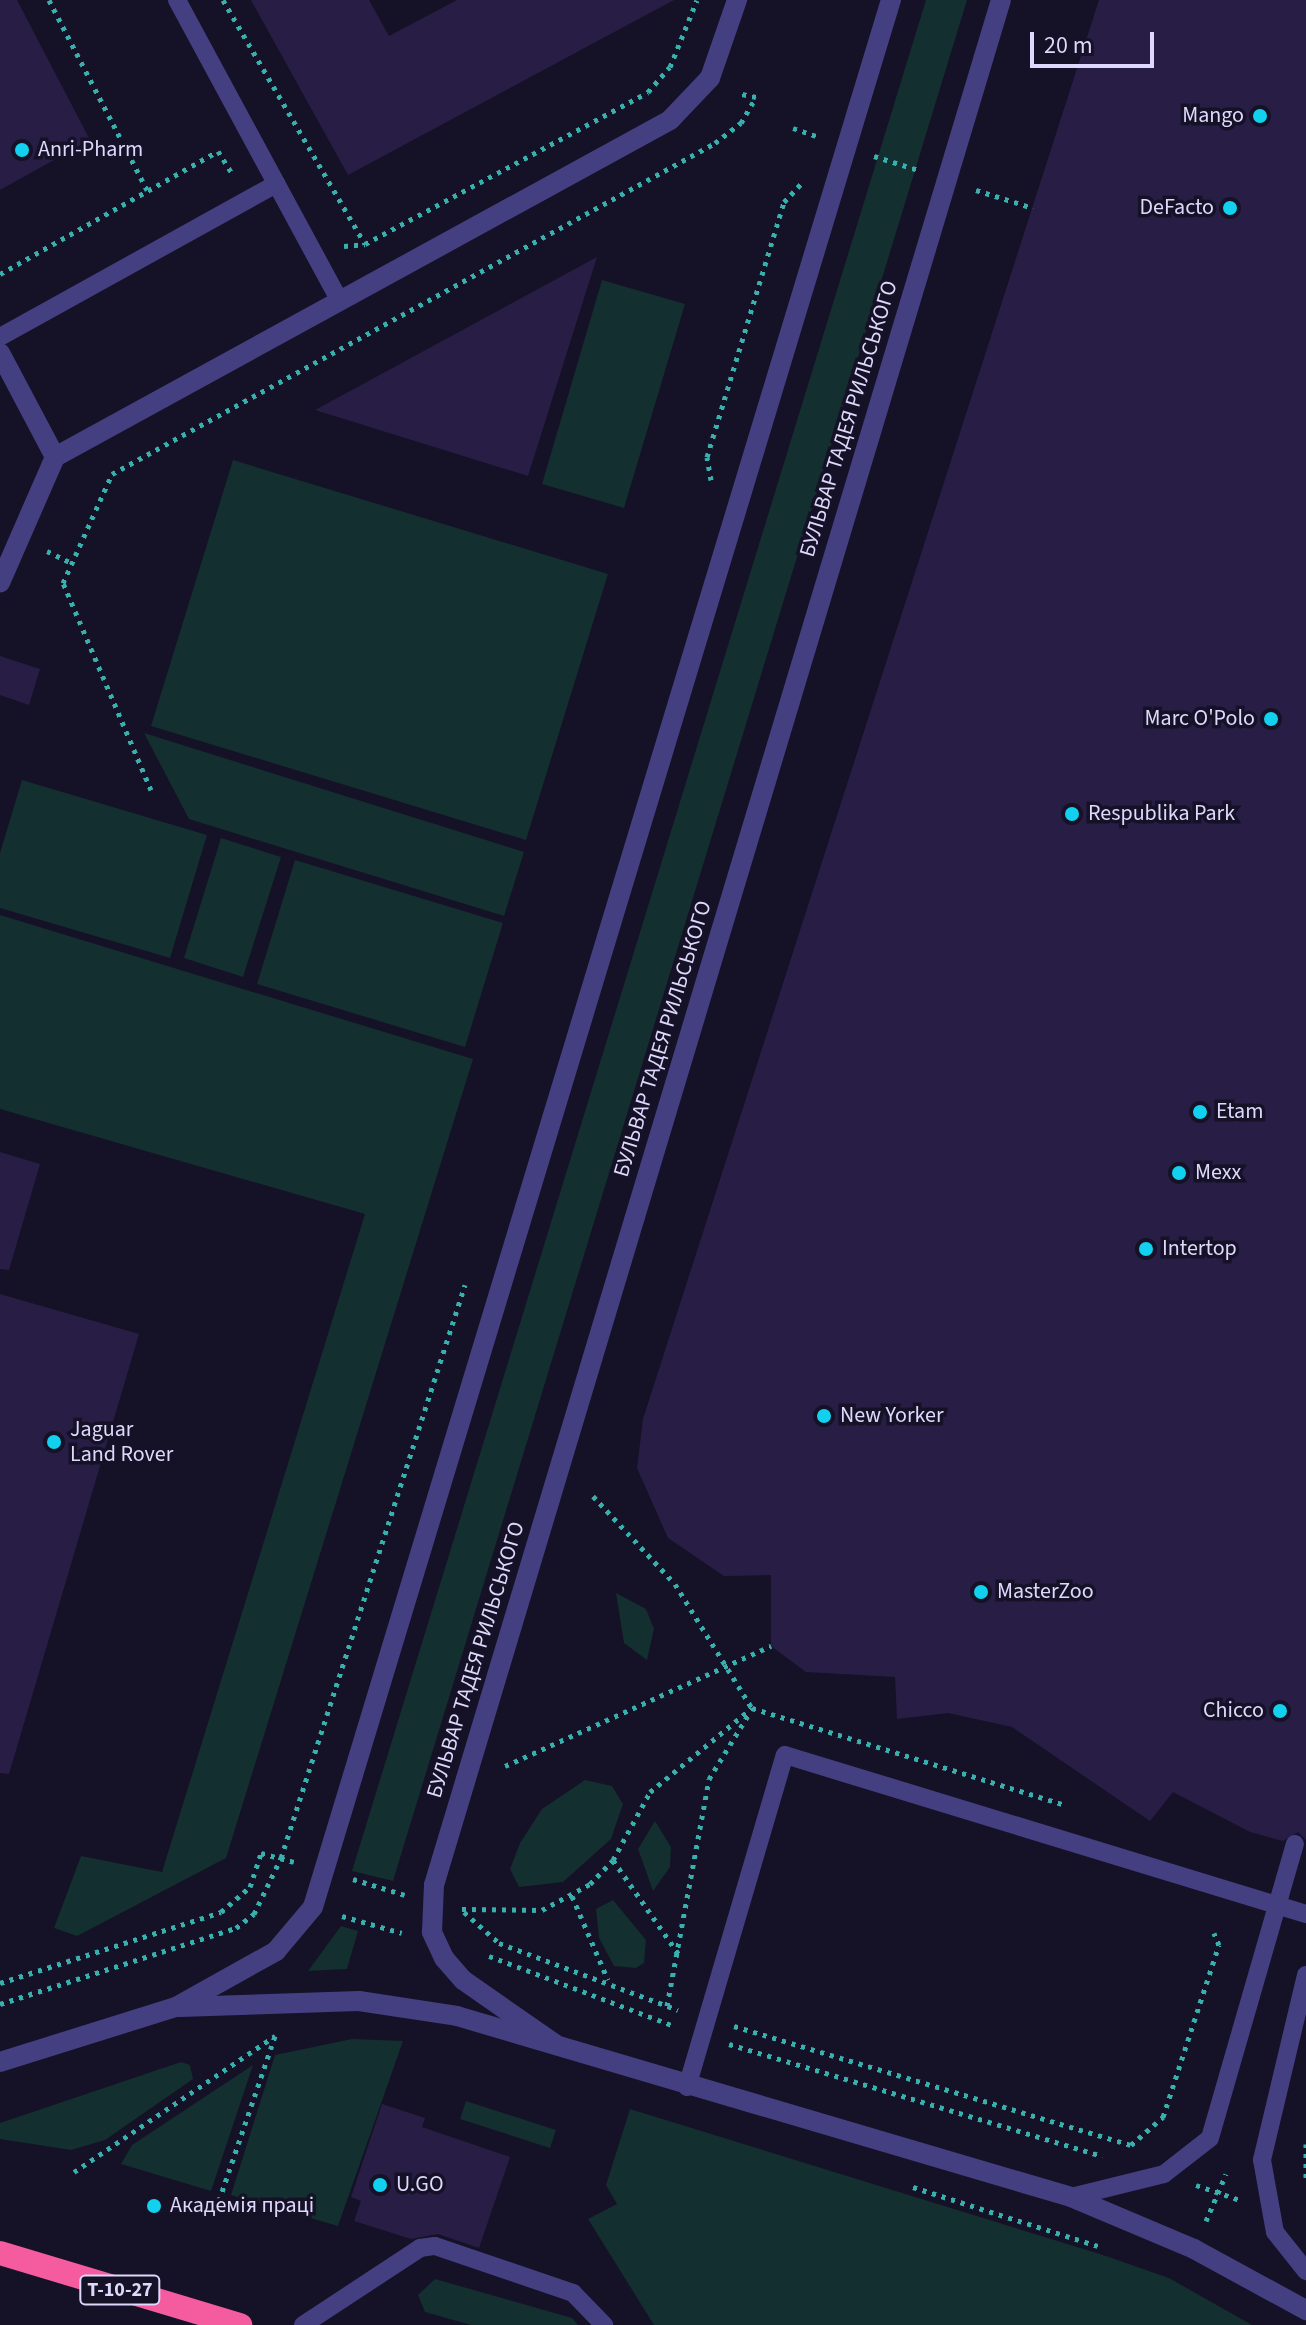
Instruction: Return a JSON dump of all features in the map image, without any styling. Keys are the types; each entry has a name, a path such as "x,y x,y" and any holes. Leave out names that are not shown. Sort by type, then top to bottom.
{"highway":[{"name":"Т-10-27","path":"0,2253 240,2325"}],"street":[{"path":"0,583 55,457 670,120 710,78 737,0"},
{"path":"0,2062 176,2007 276,1951 313,1907 891,0"},
{"name":"БУЛЬВАР ТАДЕЯ РИЛЬСЬКОГО","path":"432,1932 434,1885 1001,0"},
{"path":"0,353 55,457"},
{"path":"432,1932 463,1980 555,2044"},
{"path":"176,2007 402,2005 555,2044 687,2087 1071,2197 1194,2249 1306,2310"}],"lane":[{"path":"177,0 339,299"},
{"path":"0,337 276,184"},
{"path":"687,2087 785,1755 1306,1914"},
{"path":"1071,2197 1164,2174 1210,2138 1221,2113 1295,1844"},
{"path":"1306,1975 1266,2133 1266,2208 1306,2271"},
{"path":"303,2325 420,2248 435,2246 573,2293 604,2325"}],"path":[{"path":"49,0 147,190"},
{"path":"223,0 365,244"},
{"path":"311,249 365,244 648,92 670,67 697,0"},
{"path":"151,790 63,583 112,474 715,143 741,123 756,97"},
{"path":"812,152 821,121"},
{"path":"793,128 1033,208"},
{"path":"707,498 707,457 784,202 807,167"},
{"path":"0,2004 236,1928 267,1893 281,1858 468,1275"},
{"path":"593,1496 675,1584 728,1664 752,1708 1071,1807"},
{"path":"505,1766 771,1646"},
{"path":"752,1708 650,1792 613,1860 572,1896 542,1910 461,1909 499,1943 609,1981 667,2006 705,2028 1131,2145 1163,2117 1219,1945 1214,1933"},
{"path":"667,2006 681,1957 709,1779 752,1708"},
{"path":"0,1983 221,1912 244,1895 261,1853 294,1862"},
{"path":"613,1860 681,1957"},
{"path":"352,1879 405,1895"},
{"path":"267,1893 405,1934 432,1932"},
{"path":"572,1896 609,1981"},
{"path":"482,1952 705,2028 1266,2208"},
{"path":"74,2172 275,2036 215,2212"},
{"path":"1306,2144 1306,2179"},
{"path":"1206,2221 1226,2174"},
{"path":"901,2183 1109,2250"}],"green space":[{"path":"926,0 967,0 393,1881 352,1871"},
{"path":"602,280 685,304 624,508 542,484"},
{"path":"233,460 608,574 526,840 151,726"},
{"path":"144,733 524,852 504,916 189,819"},
{"path":"22,780 207,835 170,958 0,908 0,853"},
{"path":"221,838 281,857 243,977 184,958"},
{"path":"295,860 503,923 465,1047 257,984"},
{"path":"0,915 473,1059 226,1858 77,1936 54,1928 81,1856 162,1872 365,1214 0,1109"},
{"path":"616,1593 646,1609 654,1629 647,1660 624,1643"},
{"path":"585,1780 612,1786 623,1804 611,1839 563,1882 519,1887 510,1869 520,1843 542,1809"},
{"path":"655,1821 671,1847 670,1867 653,1891 638,1849"},
{"path":"613,1900 646,1940 644,1963 636,1968 614,1966 599,1938 596,1909"},
{"path":"341,1926 358,1931 347,1969 308,1971"},
{"path":"352,2039 403,2041 338,2226 231,2195 275,2055"},
{"path":"181,2062 190,2065 193,2079 105,2140 71,2150 0,2139 0,2123"},
{"path":"253,2065 211,2191 121,2164 132,2145"},
{"path":"466,2101 556,2130 550,2148 460,2119"},
{"path":"630,2109 1103,2255 1169,2278 1252,2325 654,2325 588,2219 617,2204 606,2185"},
{"path":"435,2279 572,2318 578,2325 471,2325 425,2312 418,2295"}],"building":[{"path":"0,0 17,0 90,140 0,190"},
{"path":"251,0 369,0 389,36 457,0 674,0 348,175"},
{"name":"Respublika Park","path":"1099,0 1306,0 1306,1840 1298,1832 1283,1841 1250,1832 1173,1792 1150,1821 1012,1727 948,1713 897,1719 895,1677 806,1672 771,1646 771,1575 724,1576 668,1538 637,1468 643,1419"},
{"path":"597,257 528,476 315,410"},
{"path":"0,656 40,669 29,705 0,695"},
{"path":"0,1152 40,1164 9,1270 0,1269"},
{"name":"Jaguar Land Rover","path":"0,1294 139,1334 9,1774 0,1773"},
{"path":"382,2104 425,2118 422,2127 510,2157 479,2248 438,2234 411,2239 354,2221 361,2201 351,2197"}],"place":[{"name":"Mango","path":"1260,116"},
{"name":"Anri-Pharm","path":"22,150"},
{"name":"DeFacto","path":"1230,208"},
{"name":"Marc O'Polo","path":"1271,719"},
{"name":"Respublika Park","path":"1072,814"},
{"name":"Etam","path":"1200,1112"},
{"name":"Mexx","path":"1179,1173"},
{"name":"Intertop","path":"1146,1249"},
{"name":"New Yorker","path":"824,1416"},
{"name":"Jaguar Land Rover","path":"54,1442"},
{"name":"MasterZoo","path":"981,1592"},
{"name":"Chicco","path":"1280,1711"},
{"name":"U.GO","path":"380,2185"},
{"name":"Академія праці","path":"154,2206"}]}
